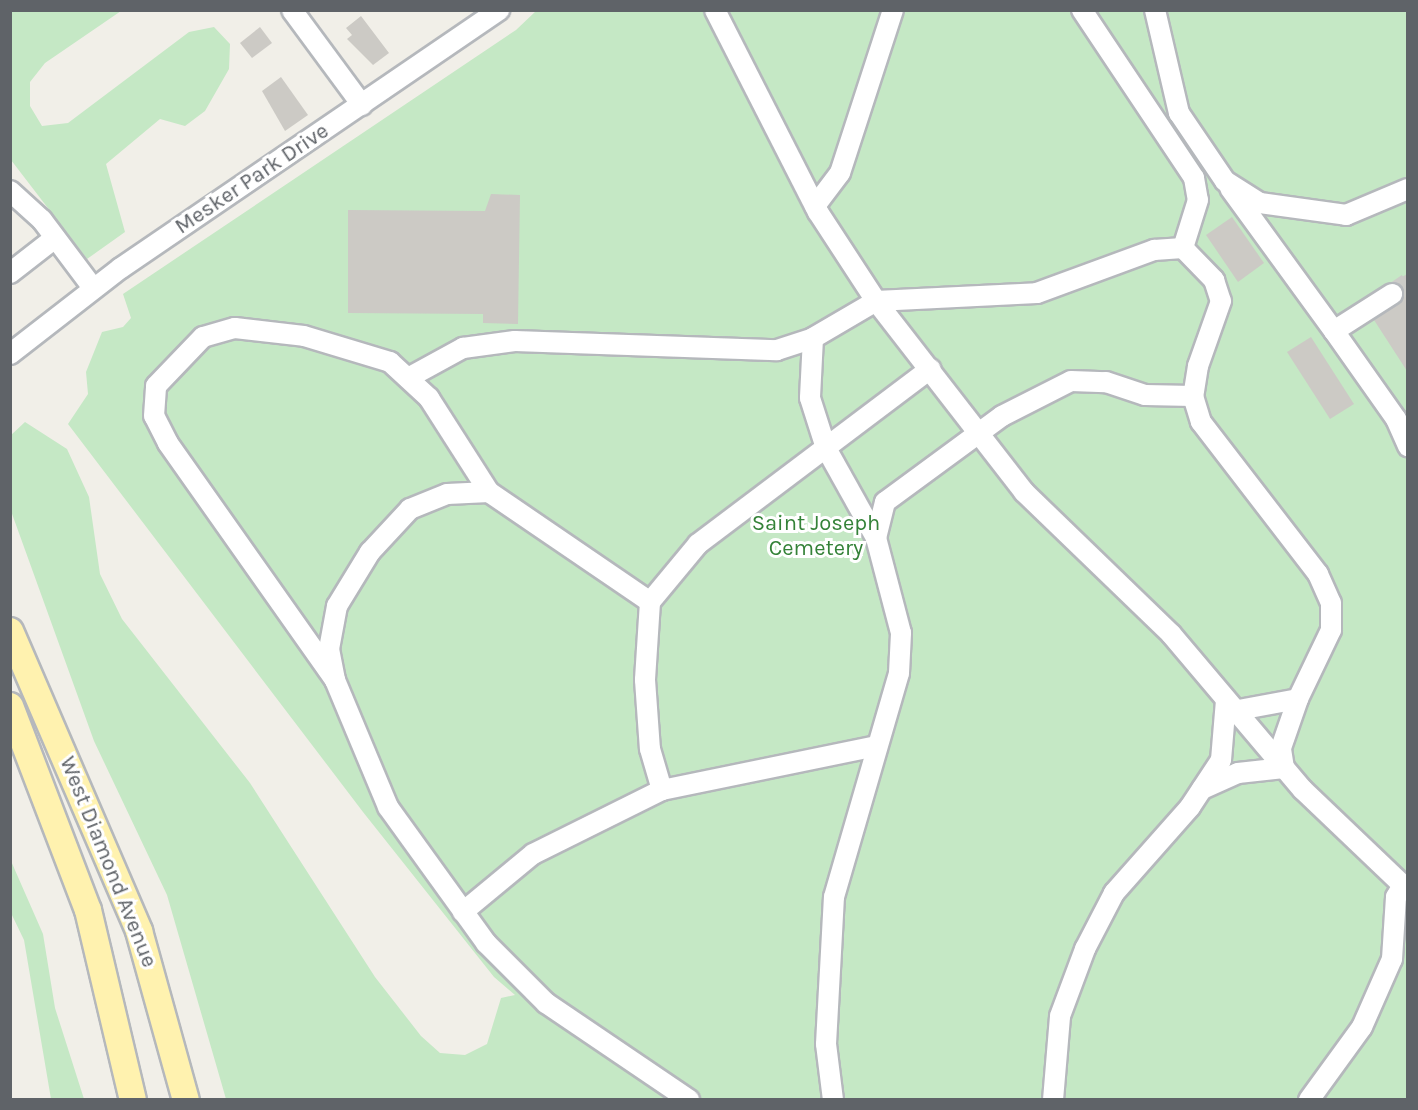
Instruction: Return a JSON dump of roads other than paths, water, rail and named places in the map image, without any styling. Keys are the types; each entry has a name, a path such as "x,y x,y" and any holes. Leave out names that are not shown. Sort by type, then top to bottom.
{"main road":[{"name":"West Diamond Avenue","path":"10,631 139,931 186,1100"},
{"name":"West Diamond Avenue","path":"10,706 88,910 133,1100"}],"street":[{"path":"292,10 362,105"},
{"name":"Mesker Park Drive","path":"10,354 93,288 499,10"},
{"path":"715,10 815,206 876,301 981,433 1024,492 1171,634 1284,768 1405,887 1396,897 1388,969 1362,1027 1309,1100"},
{"path":"815,206 840,173 893,10"},
{"path":"1082,10 1194,178 1198,200 1183,248"},
{"path":"1155,10 1179,113 1259,230 1396,419 1407,446"},
{"path":"1225,181 1274,207 1346,215 1407,189"},
{"path":"10,191 55,238 93,288"},
{"path":"1259,230 1274,207"},
{"path":"10,273 55,238"},
{"path":"408,378 463,348 514,341 777,350 813,338 876,301 1036,293 1154,250 1183,248 1214,280 1221,301 1193,396 1201,422 1318,574 1331,603 1331,630 1298,699 1281,748 1284,768"},
{"path":"1334,331 1392,294"},
{"path":"335,680 168,444 154,416 156,386 203,337 235,328 304,336 390,362 429,398 489,492 650,602"},
{"path":"813,338 810,398 826,448 876,538 901,633 899,673 834,897 826,1044 833,1100"},
{"path":"662,790 650,749 645,680 650,602 698,544 930,369"},
{"path":"876,538 885,502 1040,394 1071,381 1107,382 1145,395 1193,396"},
{"path":"489,492 447,494 410,509 370,552 337,606 329,649 335,680 388,807 463,912 546,1002 689,1100"},
{"path":"1230,706 1298,699"},
{"path":"1053,1100 1060,1016 1085,949 1114,893 1202,789 1221,760 1230,706"},
{"path":"463,912 533,854 662,790 877,746"},
{"path":"1202,789 1238,773 1284,768"}],"tunnel":[{"path":"1392,294 1408,283"}],"park label":[{"name":"Saint Joseph Cemetery","path":"816,536"}]}
